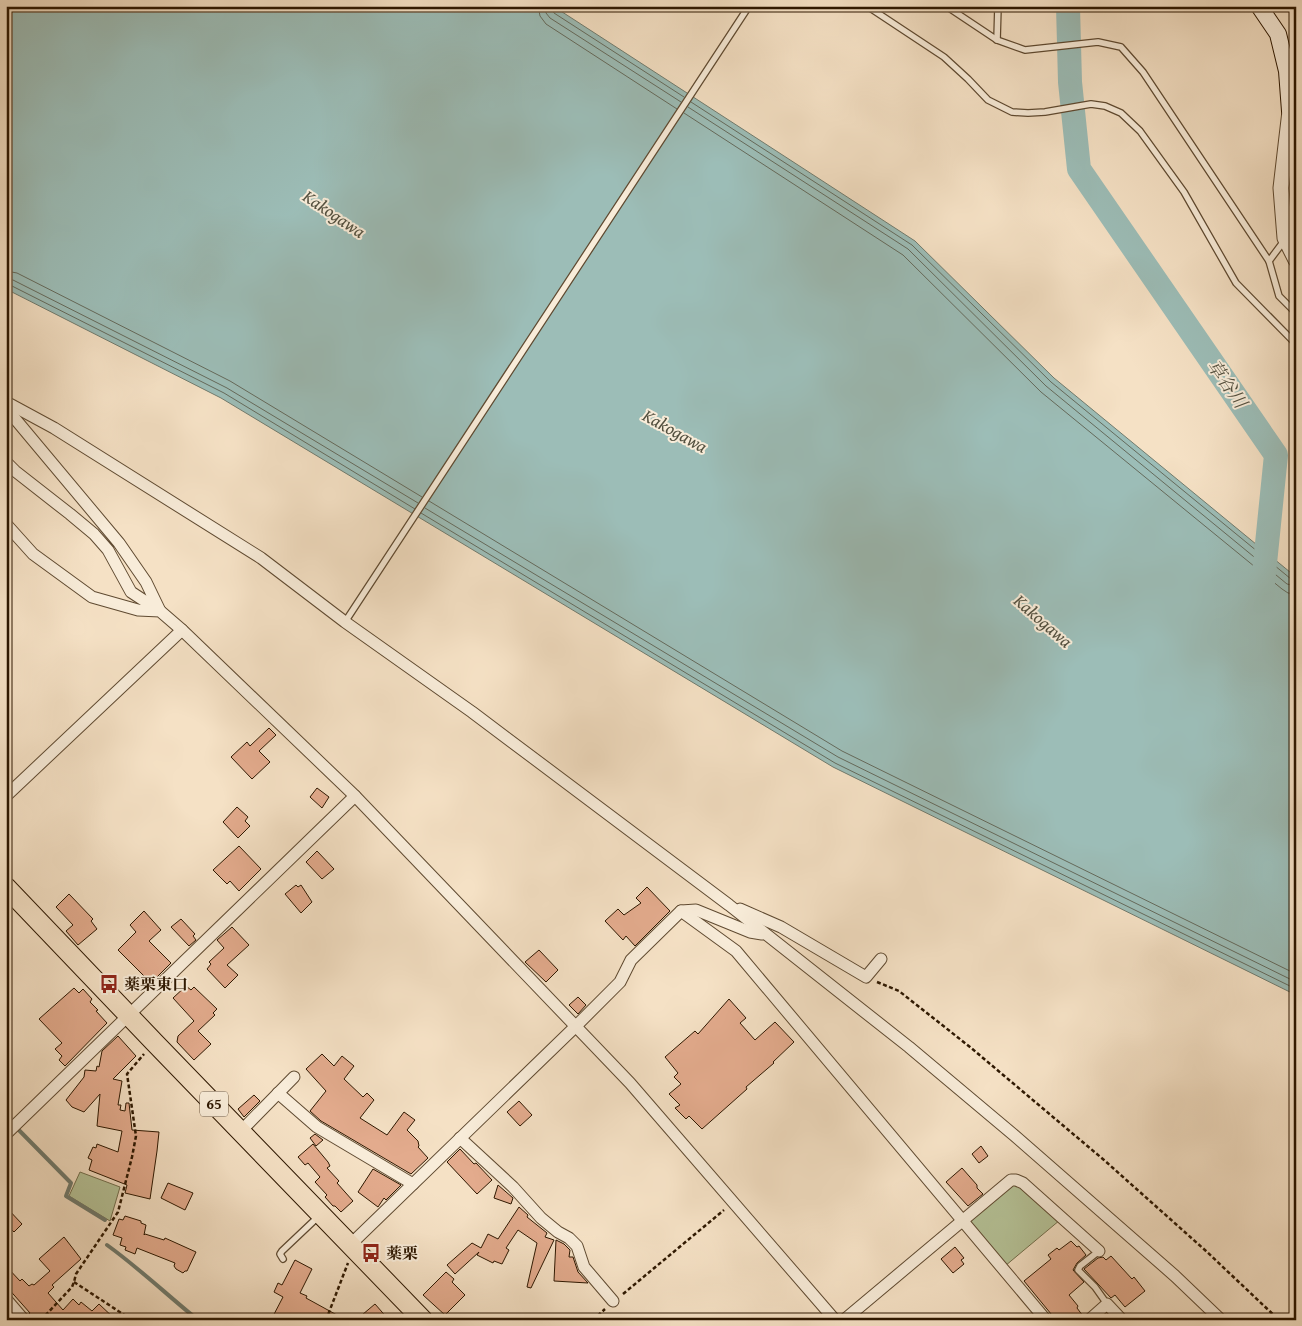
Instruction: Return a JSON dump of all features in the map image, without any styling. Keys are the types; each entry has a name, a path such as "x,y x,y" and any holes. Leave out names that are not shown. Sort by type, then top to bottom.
{"main road":[{"path":"1259,6 1278,34 1287,71 1293,112"},
{"name":"65","path":"6,887 423,1320"}],"street":[{"path":"1293,112 1282,188 1285,238 1296,260"},
{"path":"6,402 54,428 261,558 345,622 472,712 729,904 909,1047 1015,1136 1175,1276 1221,1320"},
{"path":"6,408 119,543 146,582 160,611"},
{"path":"6,462 94,534 108,550 131,592 160,611 182,630 354,796 575,1028 630,1083 835,1320"},
{"path":"6,524 33,554 92,597 138,610 160,611"},
{"path":"6,796 182,630"},
{"path":"6,1134 354,796"},
{"path":"729,904 781,927 866,977 881,959"},
{"path":"353,1249 413,1184 620,982 631,960 681,911 696,910 750,932 766,935"},
{"path":"681,911 736,951 1046,1320"},
{"path":"240,1132 294,1077"},
{"path":"278,1093 317,1127 413,1184"},
{"path":"460,1138 513,1187 541,1218 577,1246 584,1267 613,1302"},
{"path":"844,1320 1011,1180 1023,1183 1099,1251"},
{"path":"6,1300 24,1320"},
{"path":"1089,1320 1108,1304 1122,1320"}],"lane":[{"path":"345,622 749,6"},
{"path":"867,6 944,57 988,100 1012,112 1028,114 1091,104 1105,106 1121,114 1140,132 1184,192 1236,283 1296,344"},
{"path":"946,6 997,40 1026,50 1098,42 1121,47 1143,72 1269,261 1279,296 1296,313"},
{"path":"997,40 998,6"},
{"path":"1269,261 1285,238"},
{"path":"283,1259 280,1254 282,1250 320,1214"},
{"path":"1099,1251 1080,1266 1078,1270 1108,1304"}],"path":[{"path":"866,977 899,991 970,1047 1104,1160 1279,1320"},
{"path":"41,1320 74,1282 76,1274 118,1212 136,1136 127,1074 155,1043"},
{"path":"593,1320 733,1202"},
{"path":"326,1320 353,1249"},
{"path":"74,1282 132,1320"}],"green space":[{"path":"80,1172 120,1187 110,1221 69,1196"},
{"path":"1013,1184 1018,1185 1060,1220 1005,1266 969,1221"}],"water":[{"name":"Kakogawa","path":"6,6 553,6 915,241 1054,378 1296,577 1296,995 833,767 221,398 6,289"}],"building":[{"path":"269,728 276,735 259,751 270,762 252,779 231,757 247,742 250,746"},
{"path":"317,788 329,797 322,808 310,797"},
{"path":"237,807 248,817 245,821 250,826 238,838 223,822"},
{"path":"239,846 261,869 239,891 230,881 227,884 213,870"},
{"path":"317,851 334,869 322,879 306,862"},
{"path":"296,885 298,887 301,885 312,902 301,913 285,894"},
{"path":"647,887 670,911 635,946 626,936 623,940 605,921 618,909 624,915 641,903 636,898"},
{"path":"69,894 93,919 91,921 97,929 78,945 66,931 73,925 56,907"},
{"path":"144,911 161,930 149,941 171,963 151,983 118,950 136,932 130,925"},
{"path":"181,919 195,934 193,936 196,940 189,946 171,927"},
{"path":"232,927 249,945 227,965 238,975 225,988 207,969 211,964 209,962 224,948 217,940"},
{"path":"539,950 558,970 546,982 525,962"},
{"path":"186,986 191,990 194,987 217,1009 213,1013 215,1015 198,1031 211,1044 194,1060 177,1042 178,1036 194,1021 173,998"},
{"path":"74,988 79,993 83,989 92,999 90,1002 98,1010 96,1011 107,1023 65,1066 59,1060 62,1056 55,1049 62,1043 39,1019"},
{"path":"578,997 586,1005 578,1014 569,1005"},
{"path":"729,999 746,1018 740,1023 755,1040 775,1022 794,1042 774,1063 746,1087 747,1089 702,1129 689,1116 686,1119 675,1108 680,1105 669,1094 681,1084 674,1077 678,1073 665,1057 695,1031 698,1034"},
{"path":"118,1036 136,1056 113,1079 122,1081 118,1105 121,1105 120,1110 125,1111 126,1103 129,1103 132,1130 159,1132 150,1199 125,1193 127,1185 89,1170 92,1160 88,1158 93,1147 96,1148 97,1144 118,1152 122,1131 97,1126 100,1094 84,1112 72,1107 66,1100 84,1077 85,1070 96,1071 97,1066 99,1067 102,1051"},
{"path":"322,1054 334,1066 342,1056 354,1066 344,1079 363,1097 367,1093 374,1100 360,1118 387,1135 404,1112 415,1120 407,1130 418,1141 418,1147 428,1158 411,1174 321,1121 310,1111 326,1091 306,1069"},
{"path":"254,1095 260,1101 244,1117 238,1109"},
{"path":"519,1101 532,1115 520,1126 507,1112"},
{"path":"315,1134 323,1140 316,1146 310,1138"},
{"path":"313,1144 328,1162 330,1166 327,1168 339,1181 337,1183 353,1201 341,1212 325,1197 327,1195 315,1182 320,1177 308,1163 305,1165 298,1157"},
{"path":"981,1146 988,1156 979,1163 972,1154"},
{"path":"460,1149 492,1180 477,1194 447,1162"},
{"path":"962,1168 983,1194 968,1206 946,1182"},
{"path":"373,1169 401,1185 386,1200 384,1198 378,1207 358,1192"},
{"path":"168,1183 193,1193 185,1210 161,1198"},
{"path":"498,1185 513,1198 511,1204 494,1198"},
{"path":"6,1207 22,1224 14,1232 6,1224"},
{"path":"519,1207 528,1215 527,1217 547,1233 545,1237 554,1240 531,1288 527,1287 537,1243 518,1230 506,1248 509,1250 502,1264 494,1261 493,1263 477,1255 479,1252 455,1274 447,1265 472,1243 481,1248 488,1234 498,1239"},
{"path":"125,1216 141,1221 141,1223 146,1225 144,1235 164,1240 165,1238 196,1252 187,1271 183,1273 176,1269 175,1263 137,1248 135,1254 125,1250 126,1247 120,1245 122,1238 113,1235 119,1219 123,1220"},
{"path":"64,1237 81,1259 52,1285 54,1287 48,1293 63,1310 73,1299 79,1305 81,1302 92,1311 99,1304 116,1320 31,1320 30,1313 6,1286 6,1266 20,1281 22,1279 29,1286 34,1285 50,1271 39,1259"},
{"path":"556,1240 570,1250 569,1257 573,1257 578,1272 588,1283 554,1281"},
{"path":"1071,1241 1077,1247 1079,1246 1086,1255 1077,1263 1073,1270 1084,1282 1069,1295 1083,1316 1082,1320 1056,1320 1024,1281 1051,1259 1048,1255"},
{"path":"955,1247 964,1258 961,1260 964,1264 953,1273 941,1259"},
{"path":"1111,1256 1132,1279 1134,1277 1145,1291 1125,1307 1115,1295 1111,1298 1084,1269 1098,1258 1103,1257 1106,1260"},
{"path":"295,1260 312,1269 300,1293 346,1320 310,1320 302,1315 300,1320 271,1320 283,1297 274,1292 278,1283 282,1285"},
{"path":"446,1272 454,1279 452,1282 465,1295 445,1315 423,1295"},
{"path":"375,1304 389,1320 356,1320"}],"waterway":[{"name":"草谷川","path":"1068,6 1070,82 1079,169 1276,455 1263,583"},
{"path":"6,1117 71,1183 66,1196 105,1220"},
{"path":"107,1245 198,1320"}],"railway":[{"path":"1293,6 1296,12"}],"place":[{"name":"薬栗東口","path":"109,984"},
{"name":"薬栗","path":"371,1253"}]}
